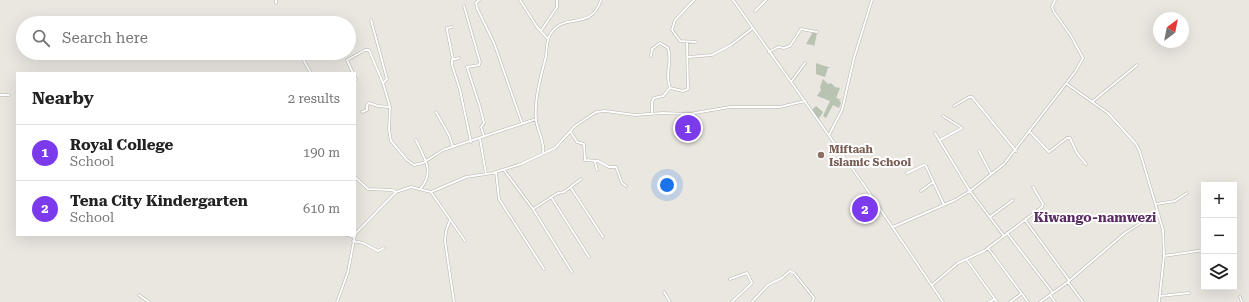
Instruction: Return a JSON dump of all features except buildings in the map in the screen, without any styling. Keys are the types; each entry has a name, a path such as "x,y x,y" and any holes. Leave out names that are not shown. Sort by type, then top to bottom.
{"street":[{"path":"479,0 476,4 477,8 494,43 522,123"},
{"path":"520,0 541,32 548,39"},
{"path":"541,32 557,7 557,0"},
{"path":"543,152 536,119 537,96 548,39 554,30 562,24 591,17 601,0"},
{"path":"694,0 672,26 673,32 678,40 696,42"},
{"path":"733,0 893,227 943,302"},
{"path":"754,11 766,0"},
{"path":"829,136 842,110 854,58 872,0"},
{"path":"893,227 944,205 970,191 991,174 1016,151 1029,131 1067,84 1083,58 1071,36 1054,12 1052,7 1055,0"},
{"path":"464,6 480,62 479,65 467,67 484,123 481,127 484,136"},
{"path":"371,20 387,79 382,83"},
{"path":"452,27 447,28 453,59 452,65 460,90 471,142"},
{"path":"689,57 712,55 731,45 753,28"},
{"path":"769,52 778,47 784,48 790,46 801,29 816,32"},
{"path":"651,56 652,49 660,43 668,48 670,58 666,82 670,88 683,91 688,89 688,42"},
{"path":"356,55 369,50 390,107 389,130 391,141 411,163 416,164 425,161 453,146 471,142 484,136 536,119"},
{"path":"453,59 459,58"},
{"path":"303,60 310,72"},
{"path":"347,60 353,72"},
{"path":"791,82 805,63"},
{"path":"1092,102 1137,65"},
{"path":"1067,84 1108,113 1136,144 1140,152 1163,230 1164,256 1159,302"},
{"path":"652,114 652,102 654,98 663,96 670,88"},
{"path":"0,95 10,95"},
{"path":"954,106 969,97 972,98 1016,151"},
{"path":"431,192 466,177 504,170 554,148 575,126 596,112 605,111 635,115 663,113 689,114 737,107 780,107 805,101"},
{"path":"362,112 367,110 367,105 369,103 378,106 390,107"},
{"path":"436,112 449,135 453,146"},
{"path":"940,140 962,128 943,116"},
{"path":"570,131 577,142 584,144 585,160 609,167 616,167 622,182 626,186"},
{"path":"1029,131 1049,152 1067,138 1070,138 1086,164"},
{"path":"935,133 970,191 1004,236"},
{"path":"480,139 486,174"},
{"path":"416,140 429,174 428,180 421,189"},
{"path":"979,151 991,174"},
{"path":"595,162 597,170"},
{"path":"907,173 926,165 944,205"},
{"path":"504,170 533,209 572,272"},
{"path":"496,172 499,199 544,269"},
{"path":"356,178 368,190 392,190 396,192"},
{"path":"533,209 551,197 571,188 581,179"},
{"path":"921,191 933,182"},
{"path":"932,285 958,263 967,260 988,248 1043,205 1033,187"},
{"path":"356,234 396,192 408,188 421,189 431,192 465,241"},
{"path":"571,188 603,237"},
{"path":"1156,204 1174,201 1187,193"},
{"path":"551,197 589,257"},
{"path":"990,217 1013,200"},
{"path":"1040,302 1069,281 1125,233 1157,213"},
{"path":"450,220 446,234 446,241 454,302"},
{"path":"1025,220 1083,302"},
{"path":"1007,234 1056,302"},
{"path":"337,302 348,272 354,236"},
{"path":"353,240 363,243 378,251 384,248"},
{"path":"988,248 1028,302"},
{"path":"1164,256 1201,250"},
{"path":"967,260 997,302"},
{"path":"752,302 768,285 782,278 790,271 794,273 814,298 812,302"},
{"path":"730,279 747,273 752,283 732,302"},
{"path":"664,292 670,302"},
{"path":"1160,296 1189,293"},
{"path":"1010,302 1021,294"},
{"path":"139,295 150,302"},
{"path":"1240,297 1242,302"},
{"path":"989,302 995,299"}],"green space":[{"path":"813,32 817,33 814,47 813,45 806,44"},
{"path":"816,63 831,68 828,68 825,77 816,74"},
{"path":"823,79 828,84 831,83 835,87 840,88 836,98 842,100 839,100 841,103 839,108 833,105 826,118 823,116 830,101 817,96 821,90 820,87"},
{"path":"816,106 823,112 818,120 812,110"}],"place":[{"name":"Royal College","path":"688,128"},
{"name":"Miftaah Islamic School","path":"821,155"},
{"name":"Tena City Kindergarten","path":"865,209"}],"district":[{"name":"Kiwango-namwezi","path":"1095,217"}]}
